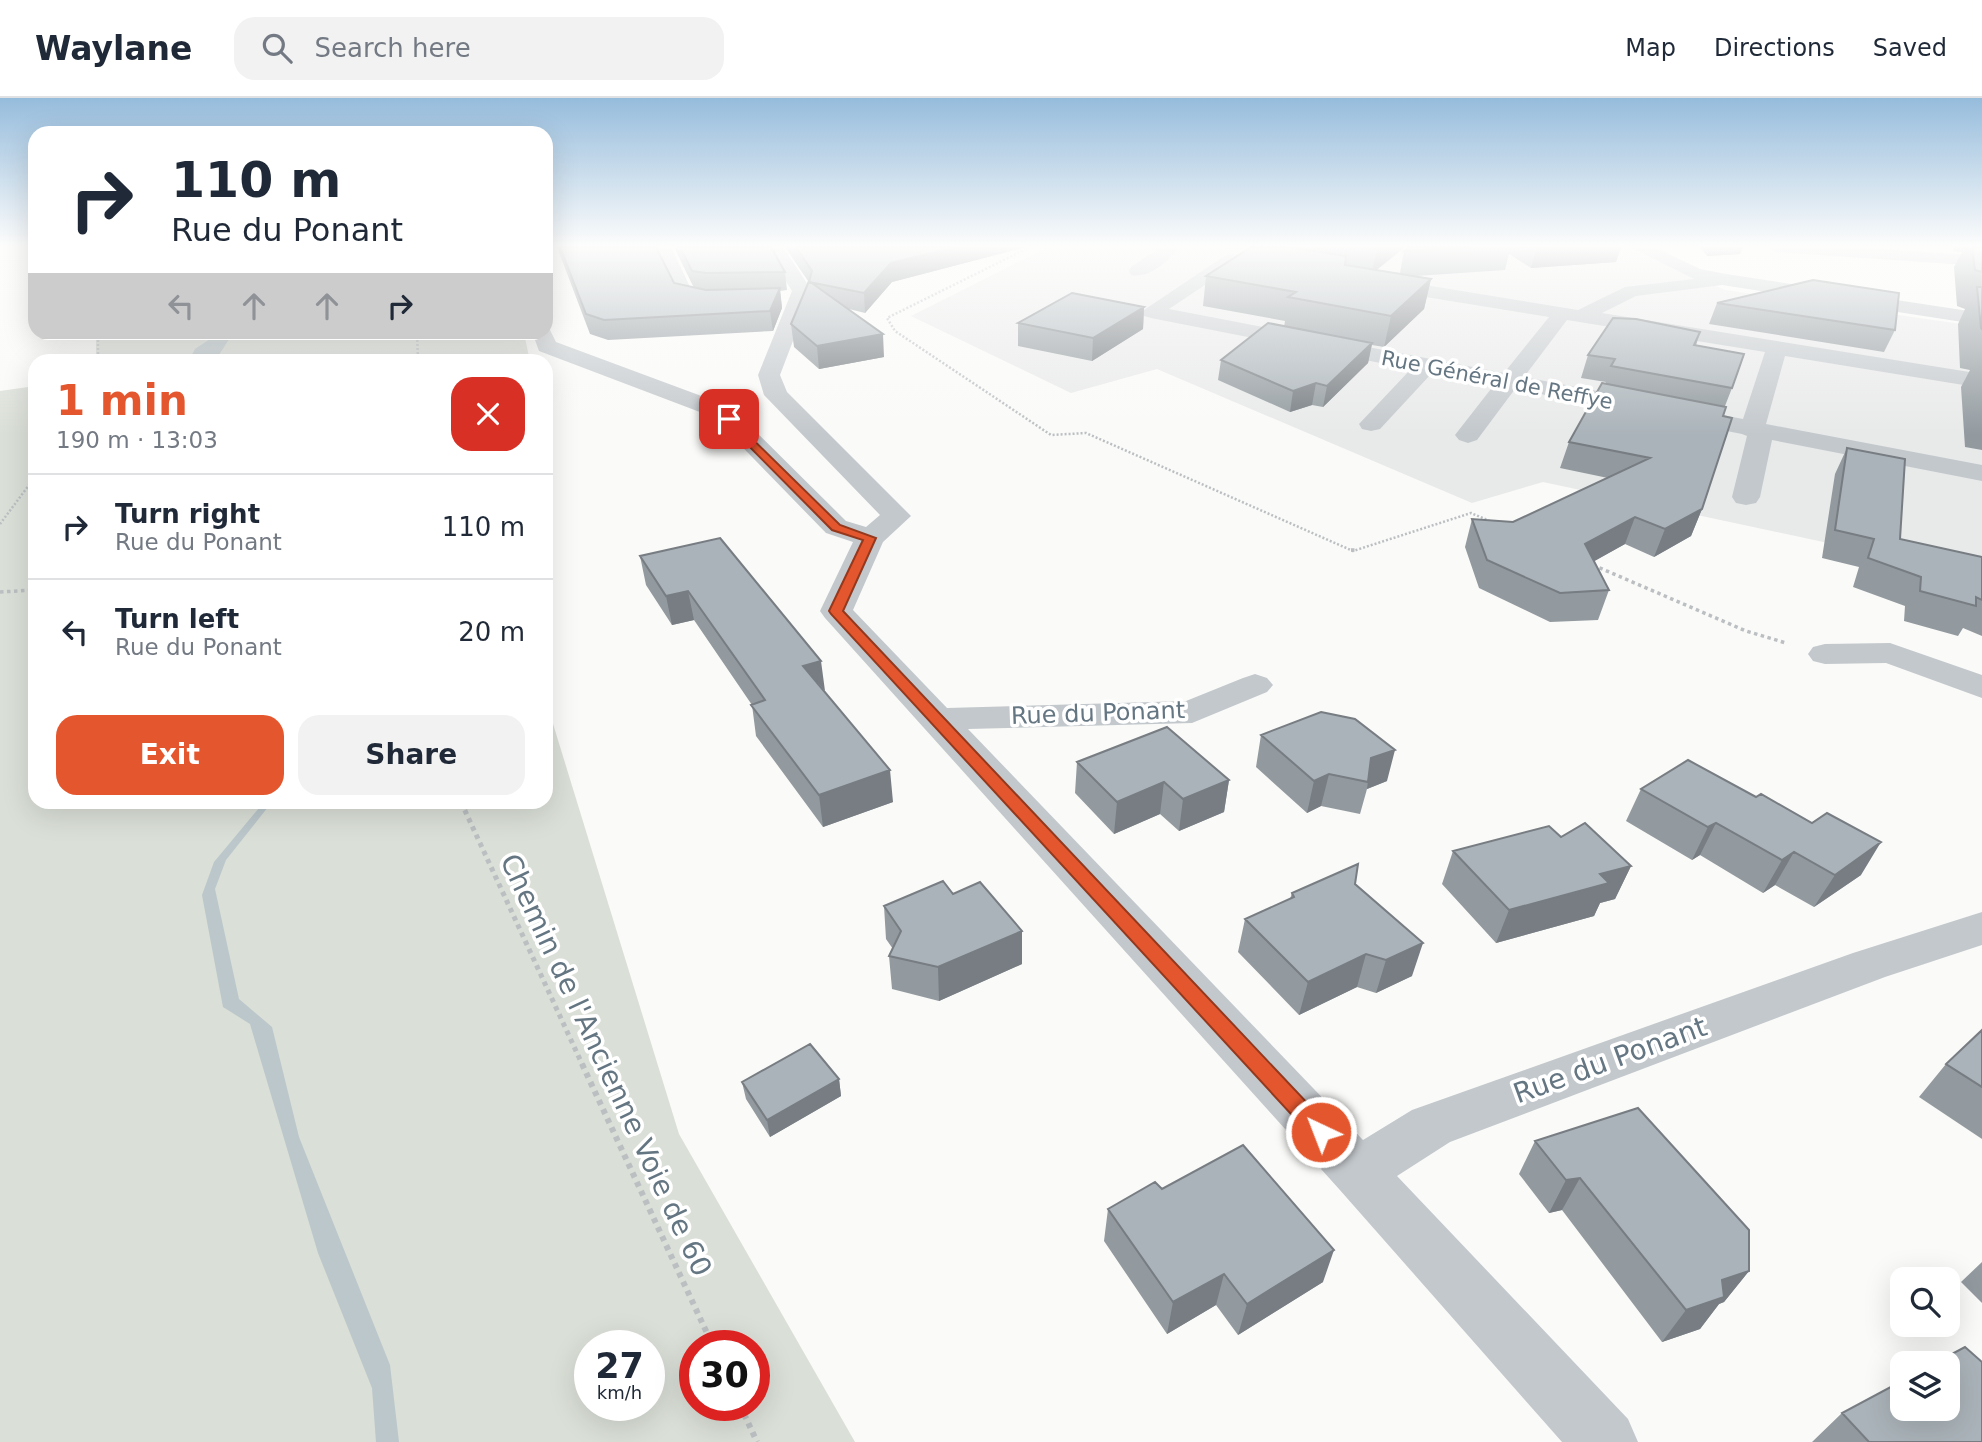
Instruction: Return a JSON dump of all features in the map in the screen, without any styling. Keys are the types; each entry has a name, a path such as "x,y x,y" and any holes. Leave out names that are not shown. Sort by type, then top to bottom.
{"street":[{"path":"795,310 769,375 776,395 897,516 870,538 836,611 1605,1442"},
{"name":"Rue Général de Reffye","path":"1154,310 1151,312 1982,473"},
{"path":"1546,310 1982,381"},
{"path":"1468,435 1507,382 1579,310"},
{"path":"1573,313 1582,310"},
{"path":"1921,310 1982,319"},
{"path":"1240,348 1258,333"},
{"path":"545,340 547,346 722,412 836,527 870,538"},
{"path":"1745,497 1756,431 1777,347"},
{"path":"1371,424 1426,366"},
{"path":"1825,654 1890,653 1982,687"},
{"name":"Rue du Ponant","path":"936,719 1192,712 1255,685"},
{"name":"Rue du Ponant","path":"1358,1172 1431,1126 1869,965 1982,928"}],"path":[{"path":"904,310 887,318 895,331 1051,435 1086,433 1353,551 1471,513 1496,523"},
{"path":"0,524 28,486"},
{"path":"1583,561 1745,631 1825,654"},
{"path":"0,592 28,590"},
{"name":"Chemin de l'Ancienne Voie de 60","path":"464,809 706,1330"},
{"path":"747,1421 757,1442"}],"shaded area":[{"path":"923,310 1862,310 1982,327 1982,576 1543,482 1472,503 1157,369 1071,393 911,316"},
{"path":"96,340 525,340 528,354 96,354"},
{"path":"208,340 229,340 220,354 192,354"},
{"path":"28,387 28,809 553,809 553,724 679,1134 855,1442 0,1442 0,391"},
{"path":"258,809 266,809 226,860 215,889 239,999 272,1027 299,1137 390,1365 399,1442 376,1442 372,1388 318,1253 250,1024 223,1007 202,895 214,862"}],"building":[{"path":"584,310 771,310 604,320 586,314"},
{"path":"797,310 849,310 883,334 817,346 791,324"},
{"path":"1042,310 1140,310 1093,338 1018,323"},
{"path":"1357,310 1398,310 1391,316"},
{"path":"1761,310 1897,310 1895,330"},
{"path":"1979,310 1982,310 1981,328"},
{"path":"1613,318 1636,319 1700,332 1694,345 1744,354 1732,388 1611,366 1615,359 1588,355"},
{"path":"1268,323 1372,343 1327,386 1316,383 1293,391 1221,360"},
{"path":"1602,383 1726,407 1723,416 1732,418 1702,509 1665,529 1635,517 1585,544 1609,590 1560,593 1487,560 1472,519 1513,522 1650,458 1569,442"},
{"path":"1847,448 1905,459 1900,539 1982,557 1982,600 1976,597 1976,606 1920,591 1921,577 1868,558 1874,539 1835,530"},
{"path":"720,538 821,661 803,666 890,770 819,795 751,705 765,700 688,591 666,596 640,556"},
{"path":"1321,712 1355,719 1395,750 1371,758 1368,782 1329,774 1314,781 1261,735"},
{"path":"1167,727 1229,780 1183,799 1164,782 1117,802 1077,762"},
{"path":"1688,760 1756,797 1761,794 1812,823 1827,813 1881,842 1835,875 1794,852 1782,860 1716,823 1708,827 1641,789"},
{"path":"1585,823 1631,866 1600,874 1609,883 1509,910 1453,851 1549,826 1561,837"},
{"path":"1358,864 1355,884 1423,943 1386,960 1366,954 1308,982 1245,919 1294,897 1292,893"},
{"path":"943,881 953,894 980,882 1022,931 938,967 889,956 901,931 884,906"},
{"path":"1982,1030 1982,1087 1946,1064"},
{"path":"810,1044 839,1079 767,1120 742,1082"},
{"path":"1638,1108 1749,1230 1749,1271 1722,1280 1724,1297 1686,1310 1580,1178 1566,1180 1535,1141"},
{"path":"1243,1145 1334,1250 1247,1304 1224,1274 1173,1302 1108,1209 1155,1182 1162,1189"},
{"path":"1965,1347 1982,1362 1982,1442 1869,1442 1842,1413 1890,1387 1890,1421 1960,1421 1960,1351 1958,1351"}],"route":[{"path":"729,419 836,527 870,538 836,611 1321,1132"}]}
